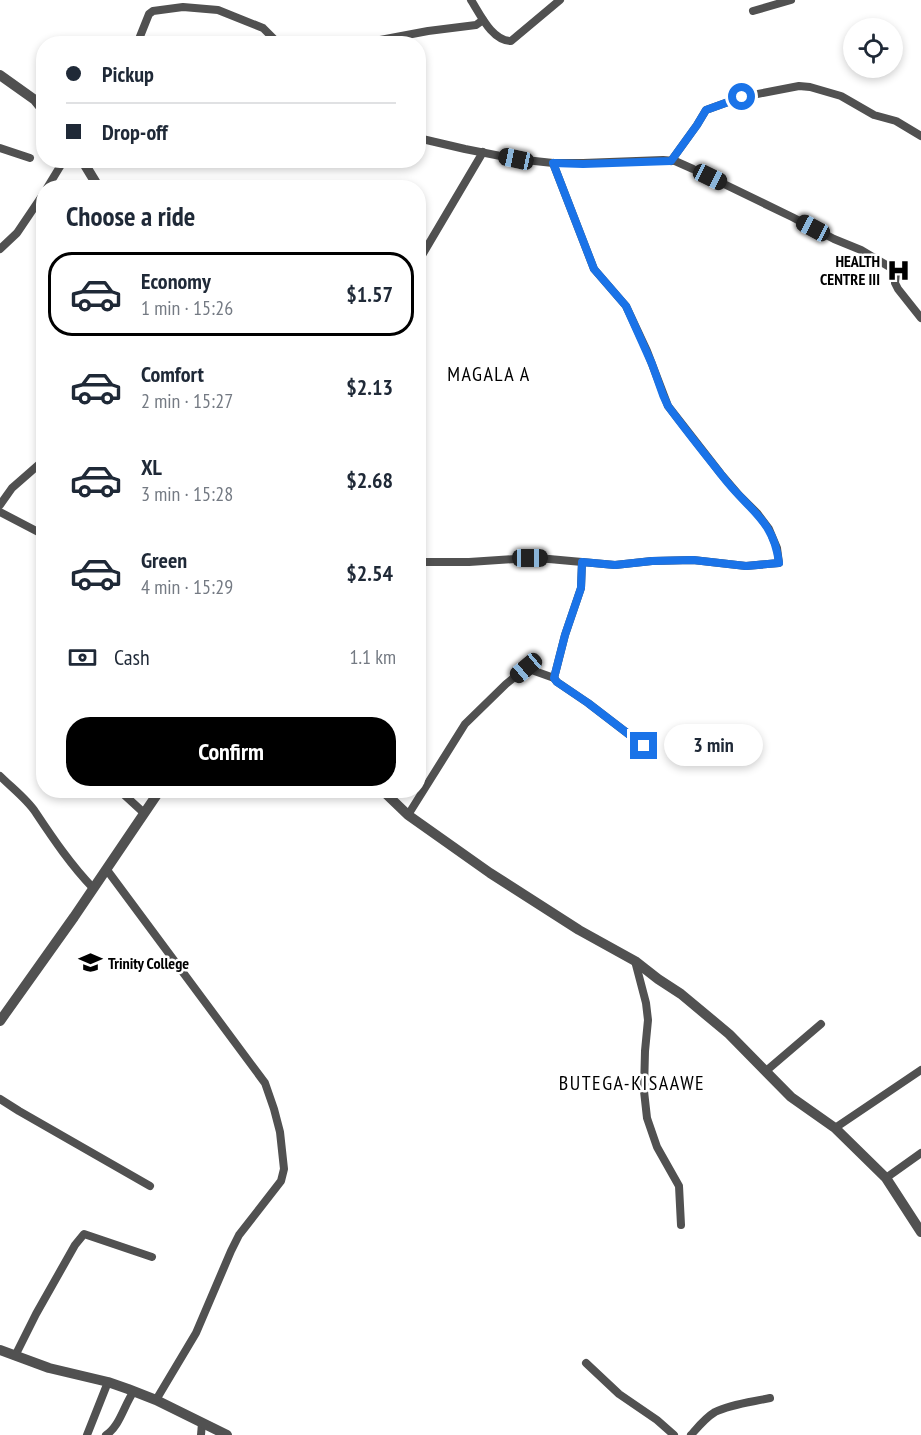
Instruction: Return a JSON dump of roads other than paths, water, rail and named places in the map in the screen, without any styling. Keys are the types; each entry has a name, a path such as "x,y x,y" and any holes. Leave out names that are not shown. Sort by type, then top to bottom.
{"street":[{"path":"471,0 483,20 494,33 505,41 511,41 560,0"},
{"path":"753,11 791,0"},
{"path":"140,36 149,14 153,11 183,7 218,10 263,28 271,36"},
{"path":"401,36 476,25 483,20"},
{"path":"0,75 36,98"},
{"path":"671,161 706,110 742,97 799,86 841,96 874,115 896,121 921,136"},
{"path":"426,140 516,159 553,163 671,161 693,168 834,239 861,250 888,266 896,273 895,283 898,289 921,318"},
{"path":"0,148 30,158"},
{"path":"426,248 483,152"},
{"path":"426,562 530,558 615,565 693,560 746,566 779,563 777,548 769,529 727,481 668,406 647,351 626,306 594,269 553,163"},
{"path":"0,249 17,233 36,204"},
{"path":"0,506 12,488 36,467"},
{"path":"0,512 36,531"},
{"path":"554,678 565,635 581,588 582,562"},
{"path":"426,786 465,724 526,668 554,678 644,746"},
{"path":"0,776 33,809 70,862 93,888"},
{"path":"127,798 144,813"},
{"path":"0,1022 107,870 154,798"},
{"path":"390,798 408,815 490,873 579,930 635,961 701,1010 729,1034 791,1097 835,1128 886,1178 921,1232"},
{"path":"408,815 419,798"},
{"path":"107,870 265,1083 280,1132 284,1169 281,1181 239,1235 196,1333 156,1400"},
{"path":"635,961 643,987 648,1020 644,1091 647,1118 657,1147 679,1186 681,1225"},
{"path":"766,1071 821,1024"},
{"path":"835,1128 921,1070"},
{"path":"0,1099 150,1186"},
{"path":"886,1178 921,1153"},
{"path":"15,1356 64,1264 84,1234 152,1257"},
{"path":"0,1350 49,1368 108,1382 134,1391 227,1435"},
{"path":"586,1363 619,1394 657,1420 674,1435"},
{"path":"87,1435 108,1382"},
{"path":"106,1435 121,1417 134,1391"},
{"path":"691,1435 716,1411 770,1398"},
{"path":"201,1435 202,1423"}],"place":[{"name":"HEALTH CENTRE III","path":"898,270"},
{"name":"Trinity College","path":"90,963"}],"district":[{"name":"MAGALA A","path":"489,374"},
{"name":"BUTEGA-KISAAWE","path":"632,1083"}]}
